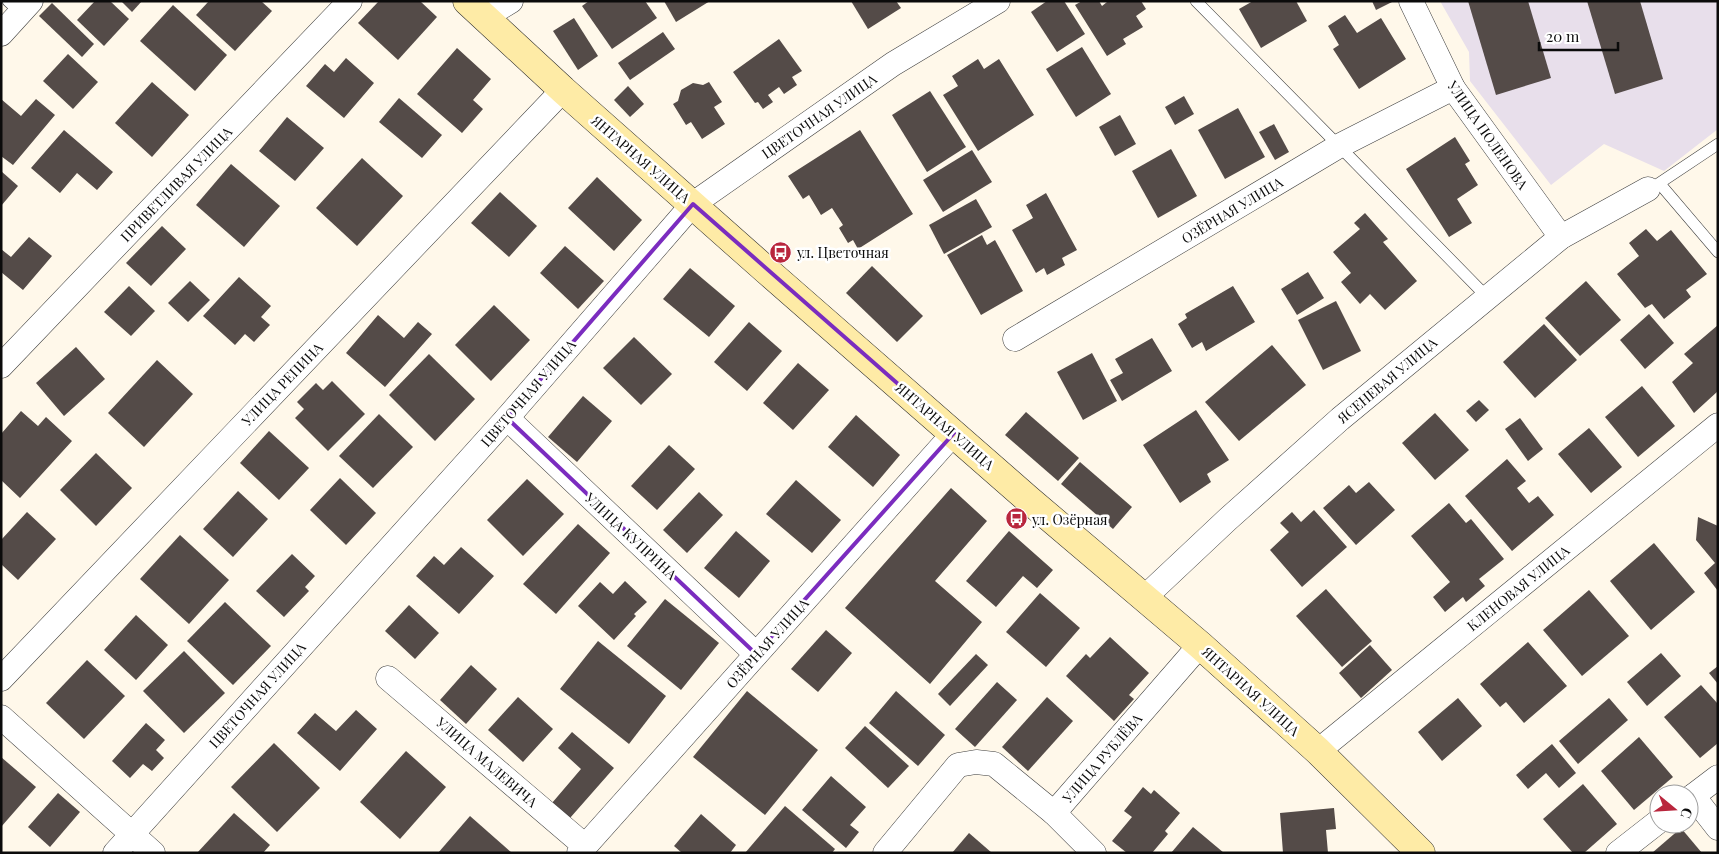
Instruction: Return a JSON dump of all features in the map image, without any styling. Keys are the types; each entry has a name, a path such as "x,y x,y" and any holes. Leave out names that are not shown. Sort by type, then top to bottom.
{"street":[{"name":"ПРИВЕТЛИВАЯ УЛИЦА","path":"1,366 350,1"},
{"path":"476,9 511,1"},
{"name":"ЦВЕТОЧНАЯ УЛИЦА","path":"116,853 507,418 693,204 894,64 998,1"},
{"name":"УЛИЦА ПОЛЕНОВА","path":"1411,1 1453,88 1561,236"},
{"path":"1,34 20,5"},
{"name":"ЯНТАРНАЯ УЛИЦА","path":"476,9 563,90 1029,500 1200,645 1318,751 1421,853"},
{"name":"ОЗЁРНАЯ УЛИЦА","path":"1015,339 1339,146 1453,88"},
{"name":"УЛИЦА РЕПИНА","path":"1,679 563,90"},
{"name":"ЯСЕНЕВАЯ УЛИЦА","path":"1145,597 1228,519 1340,419 1561,236 1654,186"},
{"name":"УЛИЦА КУПРИНА","path":"507,418 756,654"},
{"name":"КЛЕНОВАЯ УЛИЦА","path":"1318,751 1718,425"},
{"name":"ОЗЁРНАЯ УЛИЦА","path":"582,850 954,433"},
{"name":"УЛИЦА РУБЛЁВА","path":"885,853 958,765 976,762 994,764 1054,813 1200,645"},
{"name":"УЛИЦА МАЛЕВИЧА","path":"388,678 582,850"},
{"path":"1,717 153,853"},
{"path":"1699,791 1718,777"},
{"path":"1699,806 1718,828"},
{"path":"1054,813 1094,853"},
{"path":"1618,853 1649,830"}],"lane":[{"path":"1196,1 1486,298"},
{"path":"1718,144 1654,186 1718,252"}],"highlighted area":[{"path":"693,204 954,433 756,654 507,418"}],"shaded area":[{"path":"1440,1 1718,1 1718,129 1664,171 1604,144 1551,185 1470,81 1469,52"}],"building":[{"path":"95,1 110,1 129,19 104,46 77,20"},
{"path":"121,1 142,1 132,12"},
{"path":"209,1 261,1 272,11 235,51 196,15"},
{"path":"379,1 420,1 437,17 398,60 358,23"},
{"path":"589,1 645,1 657,18 612,49 582,6"},
{"path":"664,1 710,1 676,22"},
{"path":"851,1 896,1 901,8 868,29"},
{"path":"1047,1 1064,1 1085,34 1057,52 1031,12"},
{"path":"1082,1 1099,1 1102,6 1106,1 1141,1 1146,9 1136,16 1143,27 1123,39 1126,44 1107,56 1075,5"},
{"path":"1253,1 1296,1 1307,21 1261,48 1239,9"},
{"path":"1372,1 1394,1 1376,10"},
{"path":"1468,1 1528,1 1551,78 1496,95"},
{"path":"1587,1 1640,1 1663,79 1615,94"},
{"path":"52,3 94,44 82,57 39,16"},
{"path":"173,5 227,55 195,91 140,41"},
{"path":"1345,15 1357,33 1381,18 1406,59 1359,89 1333,49 1339,45 1328,26"},
{"path":"574,18 598,56 578,70 553,31"},
{"path":"663,32 675,49 630,80 618,63"},
{"path":"779,39 802,71 792,77 797,85 784,94 779,87 768,95 773,102 763,109 758,102 755,103 733,72"},
{"path":"1082,47 1111,94 1076,117 1046,69"},
{"path":"457,48 491,79 473,100 483,109 462,133 417,94"},
{"path":"68,54 98,82 73,109 43,81"},
{"path":"346,58 374,83 344,118 306,86 325,64 334,72"},
{"path":"978,59 984,69 999,59 1034,115 978,151 943,95 958,86 952,76"},
{"path":"152,82 189,115 152,157 115,123"},
{"path":"709,82 722,102 714,107 725,124 702,139 691,122 686,125 673,104 678,101 681,90 693,83 703,85"},
{"path":"628,86 644,104 630,117 614,100"},
{"path":"930,91 966,147 927,172 892,115"},
{"path":"1184,96 1194,114 1175,125 1165,107"},
{"path":"399,98 442,135 422,158 379,122"},
{"path":"1,99 21,116 36,99 55,115 13,165 1,156"},
{"path":"1238,108 1265,157 1225,179 1198,130"},
{"path":"1120,115 1136,144 1115,156 1099,127"},
{"path":"287,117 324,148 295,181 259,151"},
{"path":"1274,124 1289,152 1275,160 1259,132"},
{"path":"64,130 113,172 97,190 77,173 60,193 31,168"},
{"path":"860,130 913,214 858,249 853,240 848,243 839,228 843,225 832,208 821,215 809,195 803,199 788,176"},
{"path":"1455,137 1470,161 1465,164 1478,185 1457,199 1472,223 1449,237 1406,169"},
{"path":"1171,149 1197,196 1158,218 1132,171"},
{"path":"972,150 992,182 943,212 923,180"},
{"path":"362,158 403,196 357,246 316,208"},
{"path":"231,164 280,206 244,247 196,205"},
{"path":"1,171 18,186 1,206"},
{"path":"597,177 642,220 614,251 568,208"},
{"path":"500,192 537,226 509,257 471,223"},
{"path":"1046,193 1077,250 1062,258 1065,265 1047,275 1044,268 1036,273 1012,230 1033,218 1026,205"},
{"path":"976,199 992,227 944,254 929,225"},
{"path":"1365,213 1388,239 1383,242 1417,281 1385,310 1370,294 1360,304 1341,282 1351,273 1333,252 1360,229 1354,223"},
{"path":"162,226 186,249 151,286 126,263"},
{"path":"1646,229 1657,241 1671,230 1707,274 1686,290 1691,297 1664,319 1652,304 1645,308 1617,274 1639,256 1629,243"},
{"path":"982,235 987,245 995,240 1023,291 981,315 947,255"},
{"path":"29,237 52,256 23,290 1,272 1,249 11,257"},
{"path":"565,246 604,281 578,309 540,273"},
{"path":"872,266 923,316 897,342 846,293"},
{"path":"690,268 735,306 709,337 663,299"},
{"path":"1308,272 1324,298 1297,315 1281,289"},
{"path":"239,277 271,306 261,317 270,325 254,342 245,334 235,345 203,316"},
{"path":"190,281 210,300 188,322 168,303"},
{"path":"1586,281 1621,320 1580,356 1545,318"},
{"path":"129,286 155,311 131,336 104,312"},
{"path":"1233,286 1255,322 1206,351 1202,342 1192,348 1178,324 1187,318 1185,314"},
{"path":"1336,301 1361,351 1323,370 1298,320"},
{"path":"494,305 530,340 491,381 455,345"},
{"path":"1649,314 1674,343 1645,369 1620,340"},
{"path":"378,315 404,338 418,322 432,334 385,387 346,353"},
{"path":"749,322 782,351 747,391 714,362"},
{"path":"1544,324 1577,360 1535,398 1503,362"},
{"path":"1718,325 1718,391 1694,413 1672,382 1693,363 1684,354"},
{"path":"634,337 672,374 641,405 603,368"},
{"path":"1152,338 1172,371 1122,401 1110,380 1123,373 1115,359"},
{"path":"1272,345 1306,385 1239,441 1205,402"},
{"path":"76,347 105,379 64,416 36,383"},
{"path":"1092,353 1117,401 1083,420 1057,372"},
{"path":"429,354 475,399 435,441 389,395"},
{"path":"157,360 193,394 144,447 108,413"},
{"path":"798,363 829,390 793,430 763,403"},
{"path":"332,381 365,414 328,451 295,418 304,409 297,402 316,383 323,390"},
{"path":"1642,386 1675,426 1638,457 1605,417"},
{"path":"583,396 612,421 577,462 548,437"},
{"path":"1479,400 1489,410 1476,422 1466,411"},
{"path":"1196,410 1229,460 1207,474 1211,482 1180,503 1143,445"},
{"path":"21,411 38,426 46,417 72,441 20,498 1,480 1,434"},
{"path":"1026,412 1079,458 1058,481 1005,435"},
{"path":"1435,413 1469,450 1435,480 1402,443"},
{"path":"379,414 413,447 373,488 339,456"},
{"path":"856,415 900,455 873,487 828,447"},
{"path":"1520,418 1543,449 1528,461 1505,429"},
{"path":"1589,428 1622,467 1591,493 1558,454"},
{"path":"269,431 309,468 279,500 240,463"},
{"path":"669,445 695,469 657,510 631,486"},
{"path":"96,453 132,488 96,526 60,490"},
{"path":"1507,459 1526,481 1517,488 1529,503 1538,496 1554,515 1512,551 1465,496"},
{"path":"1080,462 1132,507 1113,529 1061,484"},
{"path":"340,478 376,513 346,545 310,510"},
{"path":"527,479 564,514 523,556 487,520"},
{"path":"796,480 841,520 812,553 766,514"},
{"path":"1369,482 1395,510 1356,545 1323,508 1349,485 1356,493"},
{"path":"951,488 987,521 935,581 982,622 930,684 845,608"},
{"path":"238,491 268,519 233,557 203,529"},
{"path":"699,492 723,515 687,553 663,530"},
{"path":"1449,503 1466,523 1471,519 1504,559 1479,579 1485,586 1466,602 1463,597 1445,612 1433,597 1450,582 1411,536"},
{"path":"1314,510 1347,547 1302,587 1270,550 1289,532 1280,523 1292,512 1301,522"},
{"path":"27,512 56,539 18,580 1,564 1,540"},
{"path":"1698,517 1718,526 1718,591 1704,573 1715,563 1696,540"},
{"path":"578,524 610,553 556,614 523,584"},
{"path":"736,531 770,561 739,598 704,568"},
{"path":"1009,531 1053,570 1037,588 1023,576 996,607 966,581"},
{"path":"180,535 229,580 189,624 140,579"},
{"path":"1654,543 1695,592 1651,630 1610,581"},
{"path":"461,547 494,576 459,614 416,576 434,556 444,565"},
{"path":"292,554 315,576 305,587 309,591 284,617 256,591"},
{"path":"625,581 647,602 634,614 636,616 614,640 578,606 600,582 613,594"},
{"path":"1326,589 1372,641 1342,667 1296,616"},
{"path":"1589,590 1629,636 1582,676 1543,630"},
{"path":"1040,593 1080,628 1046,667 1006,632"},
{"path":"665,599 719,643 681,690 627,646"},
{"path":"225,602 271,646 233,685 187,641"},
{"path":"409,605 439,633 415,659 385,631"},
{"path":"136,615 168,645 136,680 104,650"},
{"path":"826,630 852,653 818,692 791,669"},
{"path":"1110,637 1149,673 1129,695 1134,699 1114,721 1066,676 1086,654 1090,658"},
{"path":"598,641 666,696 629,744 560,689"},
{"path":"1528,642 1567,686 1524,723 1506,702 1500,707 1480,684"},
{"path":"1370,645 1392,670 1361,698 1339,673"},
{"path":"184,651 225,693 184,733 143,691"},
{"path":"1661,653 1681,676 1647,706 1627,682"},
{"path":"976,654 988,665 950,706 938,694"},
{"path":"87,660 125,696 84,739 46,703"},
{"path":"471,665 497,689 466,724 440,700"},
{"path":"1718,666 1718,684 1709,673"},
{"path":"997,682 1017,700 975,747 955,729"},
{"path":"1701,685 1718,704 1718,743 1700,758 1664,717"},
{"path":"747,691 818,750 765,815 693,757"},
{"path":"896,691 945,735 918,766 869,723"},
{"path":"518,697 553,729 523,762 488,730"},
{"path":"1047,697 1073,721 1028,771 1002,747"},
{"path":"1458,698 1482,726 1442,761 1418,732"},
{"path":"1609,698 1628,720 1578,764 1559,741"},
{"path":"356,710 377,729 340,771 297,733 315,713 336,731"},
{"path":"146,723 165,740 156,750 164,758 152,771 143,764 130,778 112,761"},
{"path":"865,726 909,766 888,788 845,748"},
{"path":"572,732 614,768 570,818 552,803 581,769 558,748"},
{"path":"1639,737 1673,777 1665,784 1649,784 1649,797 1634,810 1601,771"},
{"path":"274,743 320,788 277,832 231,787"},
{"path":"1552,744 1576,773 1559,788 1546,773 1528,789 1516,775"},
{"path":"406,751 446,787 400,839 360,802"},
{"path":"1,757 36,787 1,827"},
{"path":"831,776 866,807 850,825 859,832 846,848 802,810"},
{"path":"1583,784 1617,824 1584,853 1573,853 1543,819"},
{"path":"1143,787 1151,794 1154,790 1180,813 1165,831 1168,834 1152,853 1127,853 1112,841 1132,817 1124,811"},
{"path":"58,793 80,812 50,847 28,827"},
{"path":"785,806 835,849 832,853 745,853"},
{"path":"1334,808 1336,829 1326,830 1328,853 1283,853 1280,813"},
{"path":"234,813 270,845 263,853 197,853"},
{"path":"701,814 736,845 730,853 682,853 674,846"},
{"path":"470,816 512,853 438,853"},
{"path":"1193,827 1224,853 1171,853"},
{"path":"969,833 992,853 952,853"},
{"path":"1674,834 1686,834 1702,853 1652,853"}],"place":[{"name":"ул. Цветочная","path":"781,252"},
{"name":"ул. Озёрная","path":"1016,519"}]}
